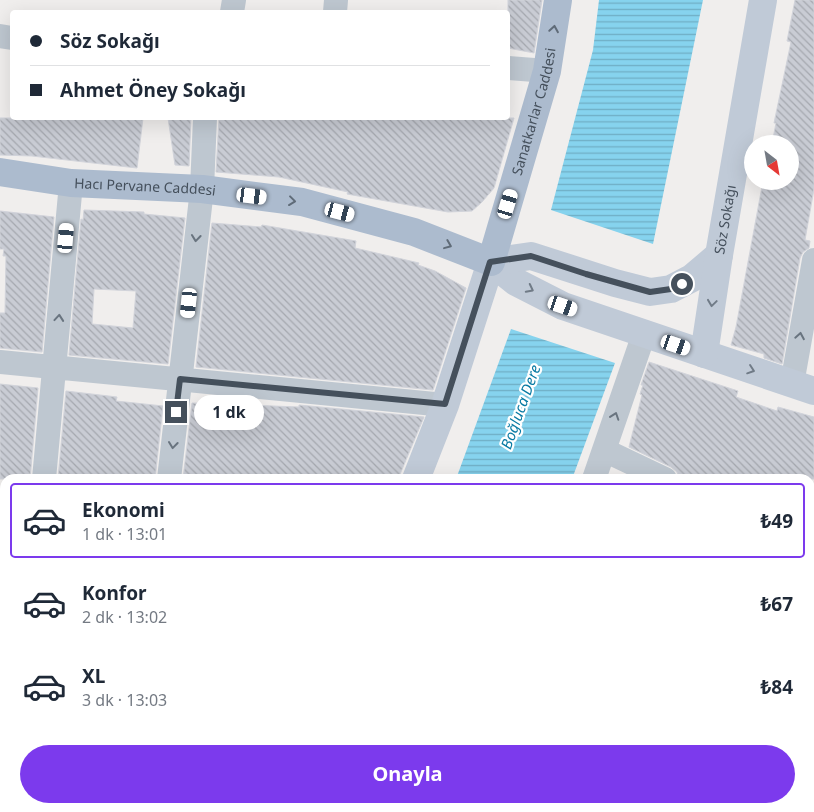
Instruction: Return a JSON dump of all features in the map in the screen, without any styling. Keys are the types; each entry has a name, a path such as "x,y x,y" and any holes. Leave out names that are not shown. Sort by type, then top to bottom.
{"main road":[{"name":"Sanatkarlar Caddesi","path":"418,474 445,404 547,71 558,0"},
{"name":"Söz Sokağı","path":"490,262 531,256 598,278 650,292 678,286 692,278 719,255 762,0"},
{"name":"Hacı Pervane Caddesi","path":"0,172 71,183 202,190 302,202 414,232 490,262"},
{"path":"704,354 719,255"},
{"path":"490,262 516,282 563,306 803,388"}],"street":[{"path":"510,68 547,71"},
{"path":"169,474 202,190 205,120"},
{"path":"44,474 71,183"},
{"path":"803,388 814,260"},
{"path":"596,474 644,334"},
{"path":"0,362 445,404"},
{"path":"604,450 654,474"}],"water":[{"path":"599,0 703,0 653,244 551,210 593,50"},
{"name":"Boğluca Dere","path":"511,329 615,363 574,474 458,474"}],"building":[{"path":"508,0 542,0 534,53 510,48 510,10 508,10"},
{"path":"795,0 814,0 814,189 805,240 810,241 809,248 803,252 800,258 782,364 764,358 764,354 731,345 761,190 799,190 799,135 774,135 776,123 774,123 791,42 787,41"},
{"path":"0,118 10,118 10,120 143,120 137,168 32,156 0,155"},
{"path":"510,118 514,118 494,188 472,211 448,212 347,194 348,192 279,177 216,172 219,120 510,120"},
{"path":"168,120 191,120 189,166 175,165"},
{"path":"84,210 144,212 144,214 185,218 168,364 69,355 81,219 83,220","holes":["94,289 136,291 133,328 92,324"]},
{"path":"0,211 54,217 42,352 0,348 0,313 5,313 6,256 3,256 4,249 0,249"},
{"path":"212,223 261,227 262,225 356,241 355,248 419,263 418,265 435,271 466,288 433,390 196,367"},
{"path":"649,362 738,391 736,397 777,411 778,407 814,417 814,474 678,474 671,467 629,447 642,395 640,394 643,385 641,385"},
{"path":"0,384 38,388 30,474 0,474"},
{"path":"66,391 117,397 116,401 163,406 156,474 58,474"},
{"path":"192,403 299,407 299,405 424,417 400,474 184,474"}],"route":[{"path":"176,412 180,379 445,404 490,262 531,256 615,283 650,292 671,289 682,284"}]}
